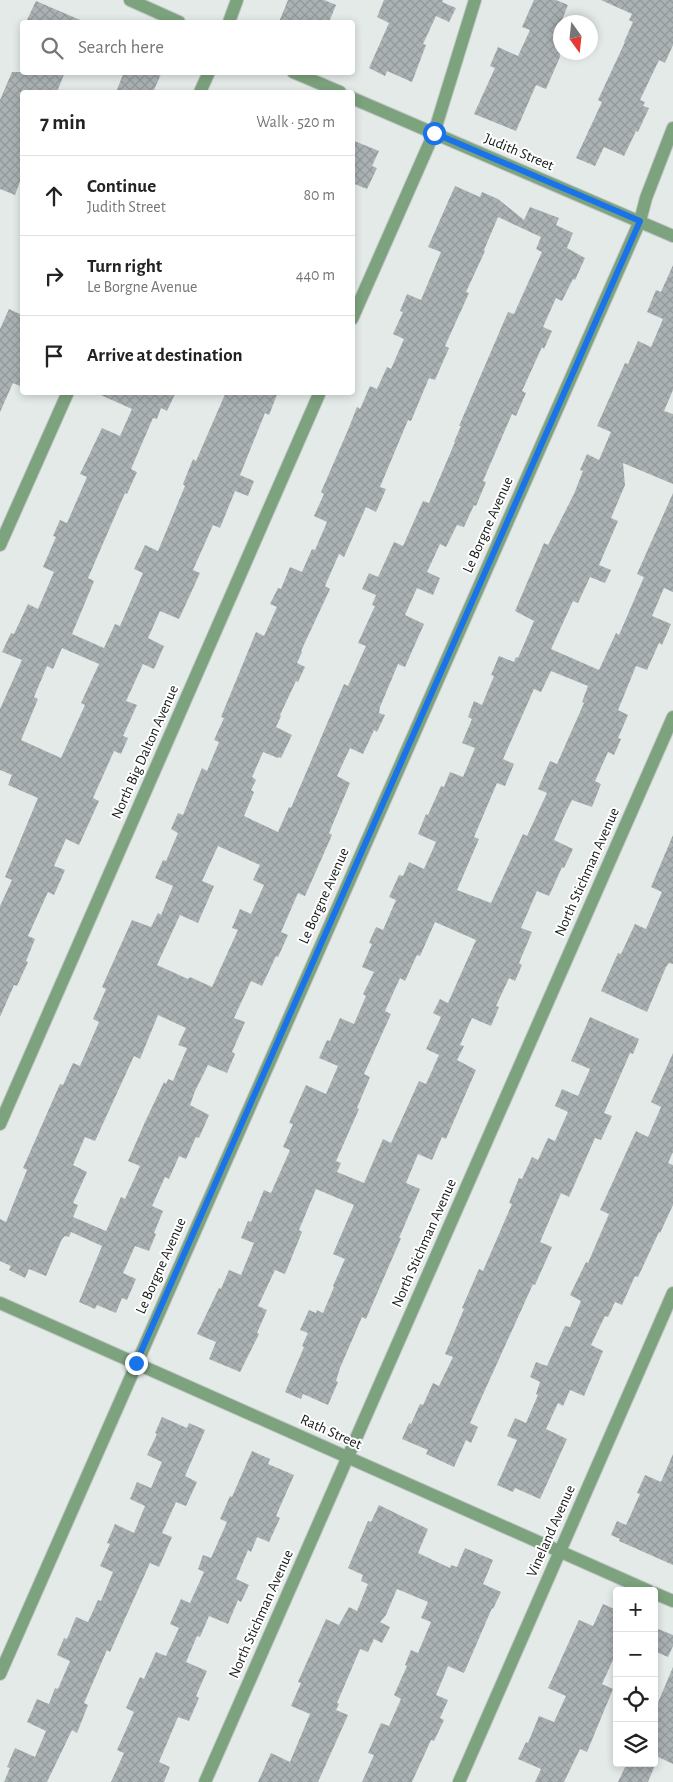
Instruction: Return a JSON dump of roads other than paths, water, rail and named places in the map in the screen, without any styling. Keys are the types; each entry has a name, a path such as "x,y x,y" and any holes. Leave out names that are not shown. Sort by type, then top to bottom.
{"street":[{"path":"130,0 175,20"},
{"path":"230,20 237,0"},
{"path":"355,312 434,133 475,0"},
{"path":"201,90 208,75"},
{"path":"300,75 335,90"},
{"name":"Judith Street","path":"355,99 673,236"},
{"name":"Le Borgne Avenue","path":"0,1674 640,221 646,198 673,128"},
{"path":"0,545 67,395"},
{"name":"North Big Dalton Avenue","path":"0,1124 319,395"},
{"name":"North Stichman Avenue","path":"205,1782 673,717"},
{"name":"Vineland Avenue","path":"459,1782 673,1293"},
{"name":"Rath Street","path":"0,1303 640,1587"},
{"path":"658,1595 673,1601"}]}
